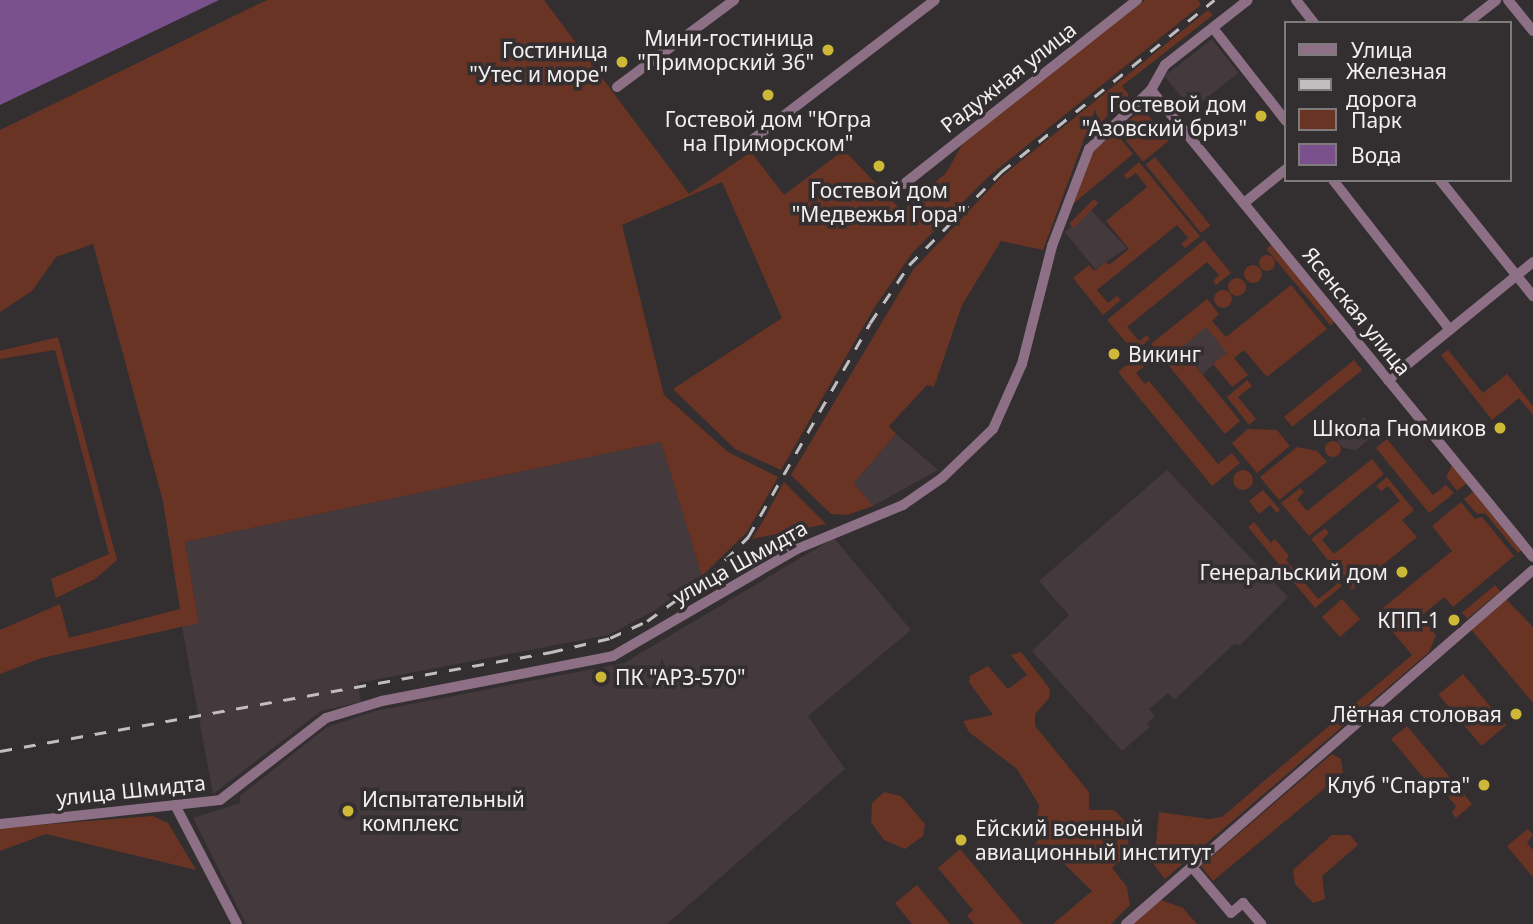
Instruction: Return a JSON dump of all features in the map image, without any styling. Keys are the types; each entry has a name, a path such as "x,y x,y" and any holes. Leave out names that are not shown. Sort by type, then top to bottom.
{"street":[{"path":"617,87 734,0"},
{"path":"748,143 935,0"},
{"name":"Радужная улица","path":"904,184 1137,0"},
{"name":"улица Шмидта","path":"0,824 220,800 316,724 339,713 621,652 797,550 903,505 942,478 989,435 1010,393 1031,333 1052,246 1084,156 1151,90 1165,65 1248,0"},
{"path":"1296,0 1312,21"},
{"path":"1470,21 1496,0"},
{"path":"1508,0 1533,31"},
{"path":"1213,28 1284,118"},
{"name":"Ясенская улица","path":"1151,90 1533,557"},
{"path":"1244,204 1284,171"},
{"path":"1334,182 1450,330"},
{"path":"1442,182 1533,296"},
{"path":"1388,380 1533,262"},
{"path":"1126,924 1533,570"},
{"path":"175,805 237,924"},
{"path":"1192,867 1231,913 1243,903 1261,924"}],"shaded area":[{"path":"1212,39 1238,73 1191,110 1165,76"},
{"path":"1090,209 1127,248 1095,269 1065,232"},
{"path":"1206,327 1228,353 1203,374 1181,348"},
{"path":"1364,417 1377,433 1356,450 1343,448 1336,439"},
{"path":"896,434 938,470 873,506 854,483"},
{"path":"661,442 702,576 654,611 608,635 358,683 361,702 321,711 213,794 182,627 199,622 185,542"},
{"path":"1167,470 1288,597 1240,645 1234,644 1174,700 1168,693 1149,709 1155,716 1147,723 1150,727 1122,751 1032,651 1069,615 1039,581"},
{"path":"834,538 911,630 808,716 845,769 667,924 246,924 193,818 240,803 240,796 327,727 375,711 624,663"}],"green space":[{"path":"267,0 544,0 689,194 751,152 784,195 844,150 902,211 946,173 964,141 1145,0 1198,0 1201,5 989,176 913,252 874,308 781,470 735,449 673,389 782,318 722,182 622,225 664,395 728,452 778,477 747,532 702,576 661,442 185,542 199,623 42,658 0,674 0,630 60,604 69,638 180,609 163,501 93,244 56,257 32,291 0,312 0,130"},
{"path":"1208,10 1213,15 1122,86 1129,95 1084,139 1043,250 1001,241 962,305 934,387 927,385 889,426 896,434 854,483 873,506 847,515 831,514 791,475 913,270 1000,178"},
{"path":"1143,109 1169,141 1143,162 1117,130"},
{"path":"1115,132 1133,154 1073,204 1092,151"},
{"path":"1155,157 1210,225 1201,233 1146,165"},
{"path":"1139,162 1200,236 1185,248 1181,244 1188,238 1177,225 1097,290 1108,303 1117,296 1121,300 1103,315 1073,278 1089,265 1094,271 1106,262 1109,265 1129,249 1106,221 1147,187 1136,173 1127,179 1124,175"},
{"path":"1094,199 1098,203 1073,228 1069,224"},
{"path":"1204,240 1231,273 1216,285 1213,281 1219,275 1207,262 1127,327 1139,341 1147,335 1150,339 1134,352 1107,320"},
{"path":"1271,245 1335,322 1331,325 1266,249"},
{"path":"1267,255 1273,257 1273,269 1267,271 1261,269 1259,263 1261,257"},
{"path":"1253,265 1259,268 1262,274 1259,280 1253,283 1247,280 1244,274 1247,268"},
{"path":"1237,278 1243,281 1246,287 1243,293 1237,296 1231,293 1228,287 1231,281"},
{"path":"1291,285 1327,329 1267,377 1244,350 1234,358 1248,375 1232,387 1213,364 1227,353 1206,327 1181,348 1240,421 1225,434 1151,344 1207,299 1219,314 1212,321 1226,337"},
{"path":"1219,290 1227,290 1232,299 1230,306 1219,308 1214,303 1214,295"},
{"path":"58,337 117,560 95,579 56,598 51,579 109,554 55,350 0,359 0,351"},
{"path":"1145,349 1153,359 1136,373 1145,384 1149,381 1218,464 1232,453 1240,463 1212,486 1118,372"},
{"path":"1448,350 1483,393 1507,374 1533,406 1533,415 1519,398 1492,420 1441,355"},
{"path":"1354,360 1362,370 1292,427 1284,417"},
{"path":"1247,380 1252,386 1238,397 1256,419 1249,425 1227,397"},
{"path":"1248,429 1277,430 1290,446 1257,473 1232,443"},
{"path":"1387,439 1433,495 1446,485 1454,493 1429,513 1376,448"},
{"path":"1330,441 1336,441 1341,449 1339,455 1330,457 1325,452 1325,446"},
{"path":"1297,447 1317,451 1327,462 1279,500 1260,477"},
{"path":"1372,459 1384,474 1309,536 1281,503 1300,488 1304,492 1297,499 1307,511"},
{"path":"1452,465 1467,483 1457,491 1446,477"},
{"path":"1243,470 1250,473 1253,480 1250,487 1243,490 1236,487 1233,480 1236,473"},
{"path":"1387,477 1414,510 1402,520 1417,537 1352,590 1311,539 1325,528 1329,533 1322,540 1334,554 1400,501 1388,486 1381,491 1376,486"},
{"path":"784,482 826,524 752,539 763,521"},
{"path":"1263,490 1280,510 1277,513 1270,505 1259,514 1249,501"},
{"path":"1474,491 1523,549 1518,553 1485,513 1477,514 1464,499"},
{"path":"1461,502 1475,519 1482,517 1514,556 1453,607 1444,597 1421,616 1436,635 1429,652 1165,879 1154,865 1159,812 1209,819 1222,817 1412,655 1377,613 1452,551 1432,526"},
{"path":"1254,522 1271,543 1275,539 1289,556 1286,560 1318,599 1336,585 1330,577 1333,575 1342,586 1315,608 1248,527"},
{"path":"1495,585 1500,591 1467,619 1462,613"},
{"path":"1505,598 1533,627 1533,703 1470,628"},
{"path":"1342,599 1360,619 1340,637 1322,617"},
{"path":"1021,652 1050,689 1049,698 1035,714 1035,726 1089,792 1089,810 1114,810 1125,821 1130,852 1112,868 1127,887 1130,905 1111,924 1053,924 1092,891 1056,856 1040,864 1029,862 1029,850 1044,834 1037,820 1039,805 1017,769 969,732 963,721 993,715 969,682 970,676 988,666 1008,689 1027,675 1011,655"},
{"path":"1463,674 1506,725 1482,746 1438,695"},
{"path":"1407,726 1472,804 1456,818 1452,813 1456,806 1440,787 1433,789 1391,739"},
{"path":"1332,754 1341,759 1343,773 1213,881 1201,866"},
{"path":"884,792 901,796 925,824 923,836 905,849 884,840 871,822 872,803"},
{"path":"153,816 168,823 196,870 46,834 0,851 0,828"},
{"path":"1528,829 1533,835 1527,843 1533,850 1533,877 1507,846"},
{"path":"1332,835 1350,835 1358,845 1322,876 1325,899 1313,903 1295,884 1293,870"},
{"path":"960,849 1023,924 974,924 967,916 973,910 938,868"},
{"path":"917,885 950,924 912,924 895,903"},
{"path":"1161,900 1183,908 1197,924 1133,924"}],"water":[{"path":"0,0 219,0 0,105"}],"railway":[{"path":"0,751 551,652 610,638 647,621 708,577 748,537 870,323 909,265 1001,172 1214,0"}],"place":[{"name":"Мини-гостиница \"Приморский 36\"","path":"828,50"},
{"name":"Гостиница \"Утес и море\"","path":"622,62"},
{"name":"Гостевой дом \"Югра на Приморском\"","path":"768,95"},
{"name":"Гостевой дом \"Азовский бриз\"","path":"1261,116"},
{"name":"Гостевой дом \"Медвежья Гора\"","path":"879,166"},
{"name":"Викинг","path":"1114,354"},
{"name":"Школа Гномиков","path":"1500,428"},
{"name":"Генеральский дом","path":"1402,572"},
{"name":"КПП-1","path":"1454,620"},
{"name":"ПК \"АРЗ-570\"","path":"601,677"},
{"name":"Лётная столовая","path":"1516,714"},
{"name":"Клуб \"Спарта\"","path":"1484,785"},
{"name":"Испытательный комплекс","path":"348,811"},
{"name":"Ейский военный авиационный институт","path":"961,840"}]}
